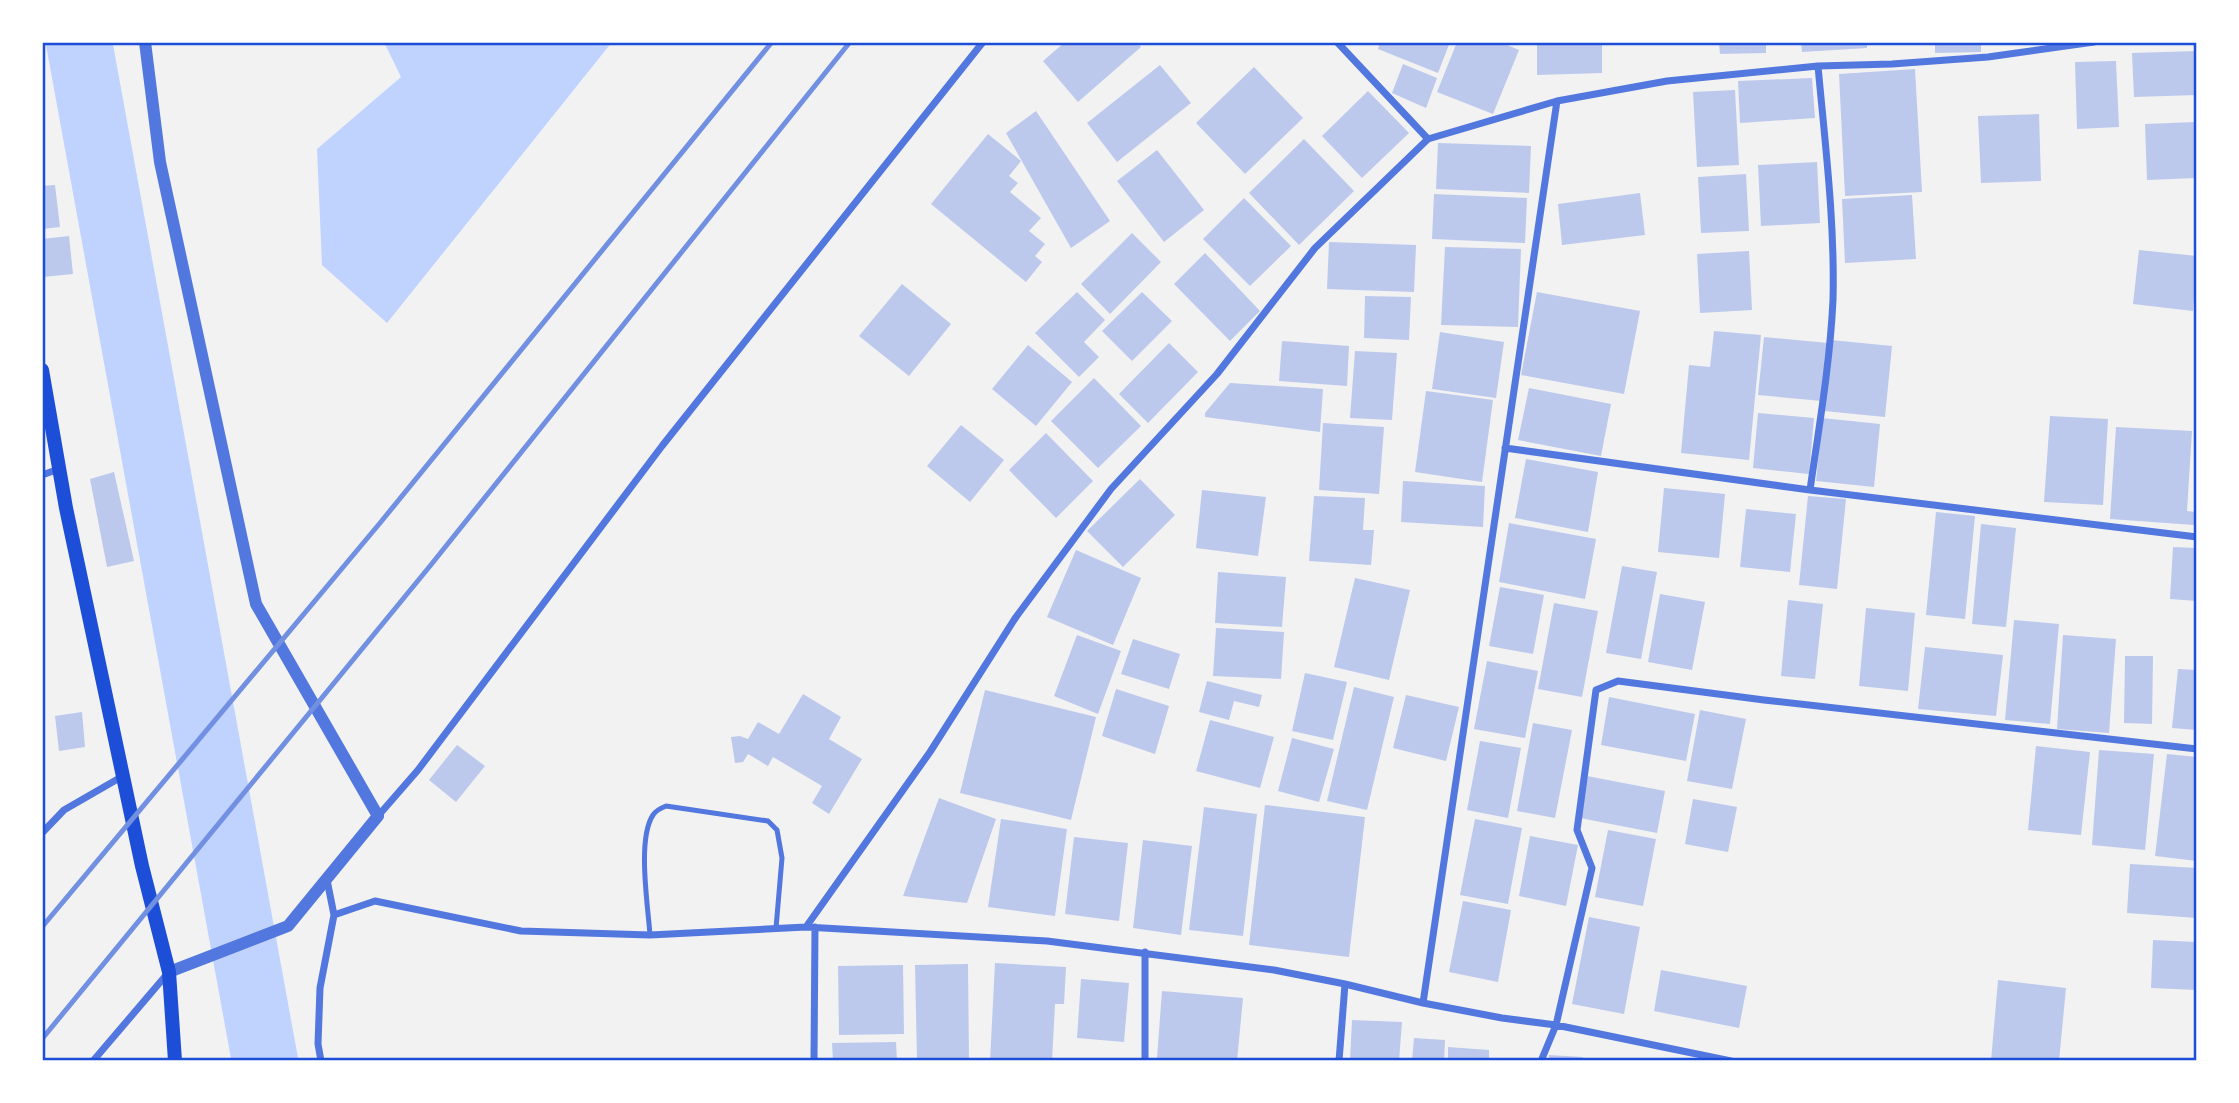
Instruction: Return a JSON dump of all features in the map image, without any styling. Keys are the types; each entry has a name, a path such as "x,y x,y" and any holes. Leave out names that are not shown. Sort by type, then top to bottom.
{"main road":[{"path":"42,370 66,508 142,866 169,972 175,1061"}],"street":[{"path":"145,42 160,162 257,604 378,816"},
{"path":"93,1061 169,972 288,926 426,760 662,446 983,42"},
{"path":"1337,42 1428,139"},
{"path":"806,927 930,752 1016,617 1111,489 1217,374 1315,248 1428,139 1557,101 1667,81 1818,66 1987,57 2094,42"},
{"path":"1810,490 1825,392 1833,301 1833,231 1818,66"},
{"path":"1423,1003 1557,101"},
{"path":"1506,448 1810,490 2197,537"},
{"path":"42,474 59,469"},
{"path":"1541,1061 1556,1025 1592,868 1577,830 1596,690 1618,681 2197,749"},
{"path":"42,834 64,810 124,775"},
{"path":"321,1061 318,1044 320,988 334,915 327,880"},
{"path":"334,915 375,901 521,931 650,935 815,927 1047,941 1273,970 1423,1003 1556,1025 1731,1061"},
{"path":"814,1061 815,927"},
{"path":"1144,952 1145,1061"},
{"path":"1339,1061 1345,984"}],"lane":[{"path":"650,935 645,849 648,826 653,814 666,806 768,821 777,830 782,858 776,928"}],"water":[{"path":"384,42 612,42 387,323 322,265 317,149 401,77"},
{"path":"271,967 279,987 280,1061 233,1061 227,1014"}],"building":[{"path":"1065,42 1137,42 1141,47 1078,102 1043,61"},
{"path":"1380,42 1450,42 1438,73 1378,49"},
{"path":"1457,42 1500,42 1519,50 1493,114 1437,92"},
{"path":"1537,42 1602,42 1602,73 1537,75"},
{"path":"1719,42 1766,42 1766,53 1720,54"},
{"path":"1801,42 1867,42 1867,48 1802,52"},
{"path":"1935,42 1981,42 1981,52 1935,53"},
{"path":"2197,51 2197,95 2134,97 2132,53"},
{"path":"2116,61 2119,127 2077,129 2075,62"},
{"path":"1403,64 1437,78 1426,108 1392,93"},
{"path":"1160,65 1191,103 1117,162 1087,123"},
{"path":"1254,67 1303,118 1245,174 1196,123"},
{"path":"1915,69 1922,192 1845,196 1839,74"},
{"path":"1812,78 1815,118 1740,123 1738,81"},
{"path":"1735,90 1739,165 1697,167 1693,92"},
{"path":"1368,91 1409,133 1362,178 1322,136"},
{"path":"1036,111 1110,221 1071,248 1006,133"},
{"path":"2039,114 2041,181 1981,183 1978,116"},
{"path":"2195,122 2197,178 2147,180 2145,124"},
{"path":"988,134 1021,161 1009,176 1018,183 1010,192 1041,218 1029,231 1045,244 1035,256 1042,262 1026,282 931,204"},
{"path":"1304,139 1354,191 1299,245 1249,193"},
{"path":"1438,143 1531,146 1529,193 1436,189"},
{"path":"1157,150 1204,210 1164,242 1117,181"},
{"path":"1817,162 1820,223 1761,226 1758,165"},
{"path":"1746,174 1749,231 1701,233 1698,177"},
{"path":"55,185 60,227 42,229 42,186"},
{"path":"1640,193 1645,235 1562,245 1558,204"},
{"path":"1434,194 1527,198 1525,243 1432,239"},
{"path":"1912,195 1916,259 1845,263 1842,199"},
{"path":"1244,198 1291,246 1250,286 1203,239"},
{"path":"1132,233 1161,262 1110,314 1081,284"},
{"path":"69,236 73,274 43,277 42,239"},
{"path":"1329,242 1416,245 1414,292 1327,289"},
{"path":"1445,247 1521,249 1518,327 1441,325"},
{"path":"2139,250 2197,256 2193,311 2133,304"},
{"path":"1749,251 1752,310 1700,313 1697,254"},
{"path":"1205,253 1260,311 1230,341 1174,284"},
{"path":"902,284 951,324 909,376 859,336"},
{"path":"1077,292 1105,320 1084,342 1099,357 1079,377 1035,333"},
{"path":"1142,292 1172,321 1132,361 1102,331"},
{"path":"1537,292 1640,311 1624,394 1521,375"},
{"path":"1365,296 1411,297 1409,340 1364,338"},
{"path":"1714,331 1761,335 1749,460 1681,453 1689,365 1710,367"},
{"path":"1440,332 1504,342 1496,398 1432,389"},
{"path":"1764,337 1828,343 1822,401 1758,395"},
{"path":"1831,340 1892,346 1885,417 1824,411"},
{"path":"1282,341 1349,346 1347,386 1279,381"},
{"path":"1169,343 1198,372 1148,423 1119,394"},
{"path":"1028,345 1072,382 1036,426 992,389"},
{"path":"1355,351 1397,353 1392,420 1350,418"},
{"path":"1094,378 1141,426 1098,468 1051,421"},
{"path":"1230,383 1323,389 1320,432 1205,417 1205,413"},
{"path":"1529,388 1611,404 1601,456 1518,440"},
{"path":"1426,391 1493,400 1482,482 1415,472"},
{"path":"1758,413 1814,418 1809,474 1753,468"},
{"path":"2050,416 2108,419 2103,505 2044,502"},
{"path":"1822,418 1880,424 1874,487 1816,481"},
{"path":"1323,423 1384,427 1379,494 1319,490"},
{"path":"961,425 1004,460 970,502 927,466"},
{"path":"2116,427 2192,431 2187,511 2195,512 2194,525 2110,519"},
{"path":"1046,433 1093,481 1056,518 1009,470"},
{"path":"1526,459 1598,472 1588,532 1515,518"},
{"path":"114,472 134,561 107,567 90,479"},
{"path":"1140,479 1175,515 1123,567 1087,531"},
{"path":"1403,481 1485,486 1483,527 1401,522"},
{"path":"1664,488 1725,494 1719,558 1658,552"},
{"path":"1202,490 1266,497 1258,556 1196,548"},
{"path":"1314,496 1365,498 1363,530 1374,530 1371,565 1309,561"},
{"path":"1808,496 1846,499 1837,589 1799,585"},
{"path":"1746,509 1796,514 1790,572 1740,567"},
{"path":"1936,512 1975,516 1965,619 1926,615"},
{"path":"1509,523 1596,539 1585,599 1499,582"},
{"path":"1981,524 2016,528 2006,627 1972,624"},
{"path":"2173,547 2197,548 2197,601 2170,599"},
{"path":"1076,550 1141,578 1113,645 1047,617"},
{"path":"1622,566 1657,572 1641,659 1606,653"},
{"path":"1218,572 1286,577 1282,627 1215,623"},
{"path":"1355,578 1410,590 1389,680 1334,667"},
{"path":"1500,587 1544,595 1533,654 1489,646"},
{"path":"1660,594 1705,602 1692,670 1648,662"},
{"path":"1788,600 1823,604 1815,679 1781,676"},
{"path":"1554,603 1598,611 1582,697 1538,689"},
{"path":"1866,608 1915,613 1908,691 1859,686"},
{"path":"2014,620 2059,624 2050,724 2005,720"},
{"path":"1216,628 1284,632 1281,679 1213,676"},
{"path":"1077,635 1121,651 1098,714 1054,696"},
{"path":"2063,635 2116,639 2109,733 2057,729"},
{"path":"1133,639 1180,654 1169,689 1121,674"},
{"path":"1925,647 2003,655 1996,716 1918,709"},
{"path":"2125,656 2153,656 2152,724 2124,723"},
{"path":"1487,661 1538,671 1525,738 1474,729"},
{"path":"2178,669 2197,670 2197,730 2172,728"},
{"path":"1305,673 1347,682 1333,740 1292,731"},
{"path":"1207,681 1262,695 1259,707 1234,701 1229,720 1199,712"},
{"path":"1354,687 1394,697 1367,810 1327,801"},
{"path":"1116,689 1169,706 1155,754 1102,736"},
{"path":"985,690 1096,717 1071,820 960,793"},
{"path":"803,694 841,717 829,739 862,759 829,814 812,803 822,786 773,757 768,766 748,754 743,762 735,763 731,737 748,739 758,722 779,734"},
{"path":"1406,695 1459,707 1446,761 1393,748"},
{"path":"1609,697 1695,714 1686,761 1601,745"},
{"path":"1700,710 1746,719 1732,789 1687,781"},
{"path":"82,712 85,747 59,751 55,716"},
{"path":"1210,720 1274,737 1260,788 1196,771"},
{"path":"1533,723 1572,730 1555,818 1517,811"},
{"path":"1292,738 1334,749 1319,802 1278,791"},
{"path":"1480,741 1521,748 1508,818 1467,810"},
{"path":"457,745 485,766 456,802 429,780"},
{"path":"2036,746 2090,752 2081,835 2028,830"},
{"path":"2099,750 2154,754 2145,850 2092,845"},
{"path":"2167,754 2197,757 2197,861 2155,856"},
{"path":"1587,776 1665,791 1657,833 1580,818"},
{"path":"939,798 996,819 967,903 903,896"},
{"path":"1693,799 1737,807 1728,852 1685,844"},
{"path":"1265,805 1365,817 1349,957 1249,945"},
{"path":"1204,807 1257,814 1243,936 1189,930"},
{"path":"1001,819 1067,829 1055,916 988,907"},
{"path":"1475,819 1522,828 1508,904 1460,895"},
{"path":"1608,830 1656,839 1643,906 1595,897"},
{"path":"1530,836 1578,845 1566,906 1519,896"},
{"path":"1074,837 1128,843 1119,921 1065,914"},
{"path":"1143,840 1192,846 1181,935 1133,928"},
{"path":"2130,864 2197,868 2197,918 2127,913"},
{"path":"1463,901 1511,910 1498,982 1449,972"},
{"path":"1589,917 1640,927 1624,1014 1572,1004"},
{"path":"2153,940 2197,942 2197,990 2151,988"},
{"path":"995,963 1066,967 1064,1004 1055,1004 1052,1061 990,1061"},
{"path":"968,964 969,1061 917,1061 915,965"},
{"path":"903,965 904,1034 839,1035 838,966"},
{"path":"1661,970 1747,986 1739,1028 1654,1011"},
{"path":"1081,979 1129,983 1124,1042 1077,1038"},
{"path":"1998,980 2066,988 2059,1061 1991,1061"},
{"path":"1162,991 1243,998 1237,1061 1157,1058"},
{"path":"1352,1020 1402,1022 1399,1061 1350,1061"},
{"path":"1414,1038 1445,1040 1444,1061 1412,1061"},
{"path":"896,1042 897,1061 833,1061 832,1043"},
{"path":"1448,1047 1489,1050 1489,1061 1448,1061"},
{"path":"1549,1055 1583,1057 1583,1061 1549,1061"}],"waterway":[{"path":"79,42 265,1061"}],"railway":[{"path":"42,927 380,523 772,42"},
{"path":"42,1039 430,566 850,42"}]}
